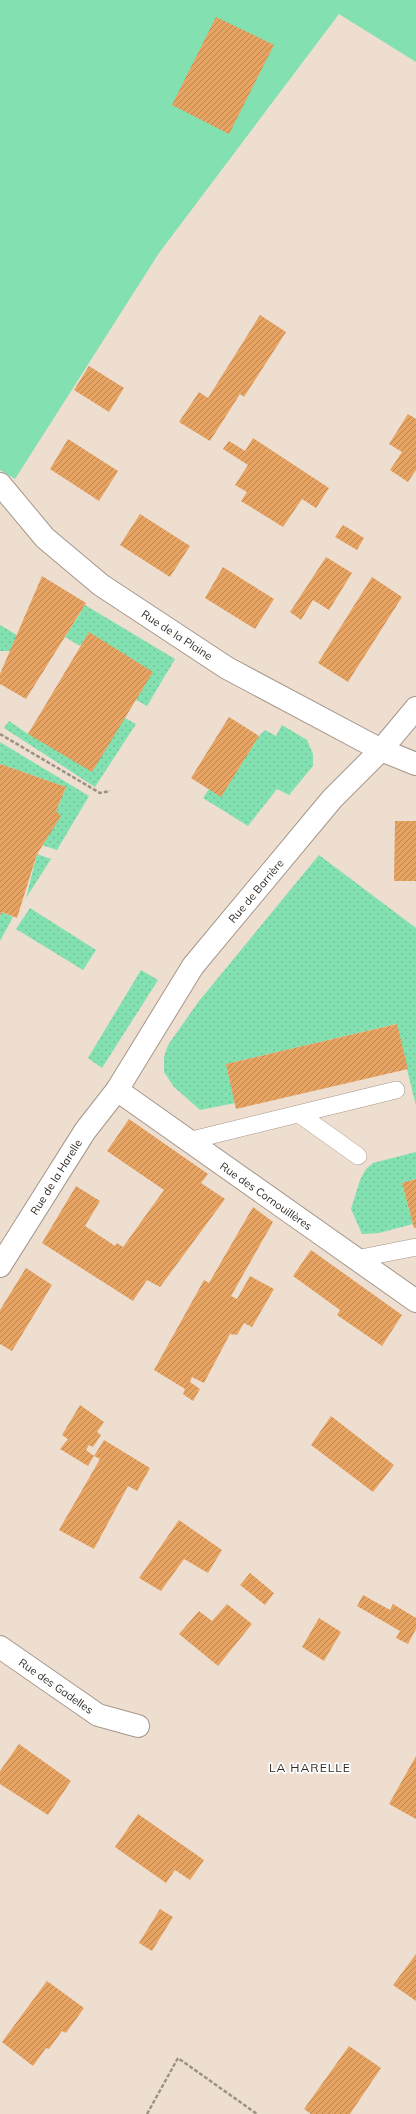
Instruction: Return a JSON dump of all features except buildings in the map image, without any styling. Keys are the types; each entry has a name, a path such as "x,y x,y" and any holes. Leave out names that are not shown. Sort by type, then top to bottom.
{"street":[{"name":"Rue de la Plaine","path":"0,484 45,538 101,585 227,668 381,750 416,764"},
{"name":"Rue de Barrière","path":"117,1090 193,966 332,799 381,750 416,708"},
{"name":"Rue des Cornouillères","path":"117,1090 416,1301"},
{"name":"Rue de la Harelle","path":"0,1266 85,1131 117,1090"},
{"name":"Rue des Gadelles","path":"0,1647 98,1715 138,1726"}],"lane":[{"path":"188,1141 396,1090"},
{"path":"299,1114 358,1156"},
{"path":"356,1259 416,1247"}],"path":[{"path":"0,734 100,793 110,791"},
{"path":"148,2114 178,2058 257,2114"}],"green space":[{"path":"0,0 416,0 416,62 339,14 159,253 15,479 0,470"},
{"path":"85,605 175,659 147,706 136,700 152,672 89,633 80,646 65,637"},
{"path":"0,625 17,635 10,651 0,651"},
{"path":"125,718 136,724 95,787 4,728 9,721 28,734"},
{"path":"282,725 307,740 313,754 313,766 289,795 277,789 248,826 203,798 209,789 221,796 259,736 265,730 276,736"},
{"path":"0,742 89,796 57,850 42,845 66,787 0,764"},
{"path":"37,854 51,859 26,898"},
{"path":"319,855 416,928 416,1106 396,1024 226,1064 235,1103 200,1110 174,1087 164,1072 164,1057 168,1045 199,1001"},
{"path":"30,908 96,950 83,970 16,929"},
{"path":"2,912 13,917 0,941 0,916"},
{"path":"141,970 158,980 102,1068 88,1058"},
{"path":"416,1152 416,1179 402,1183 413,1224 379,1233 362,1234 351,1209 360,1180 366,1169 373,1163"}],"district":[{"name":"LA HARELLE","path":"310,1767"}]}
